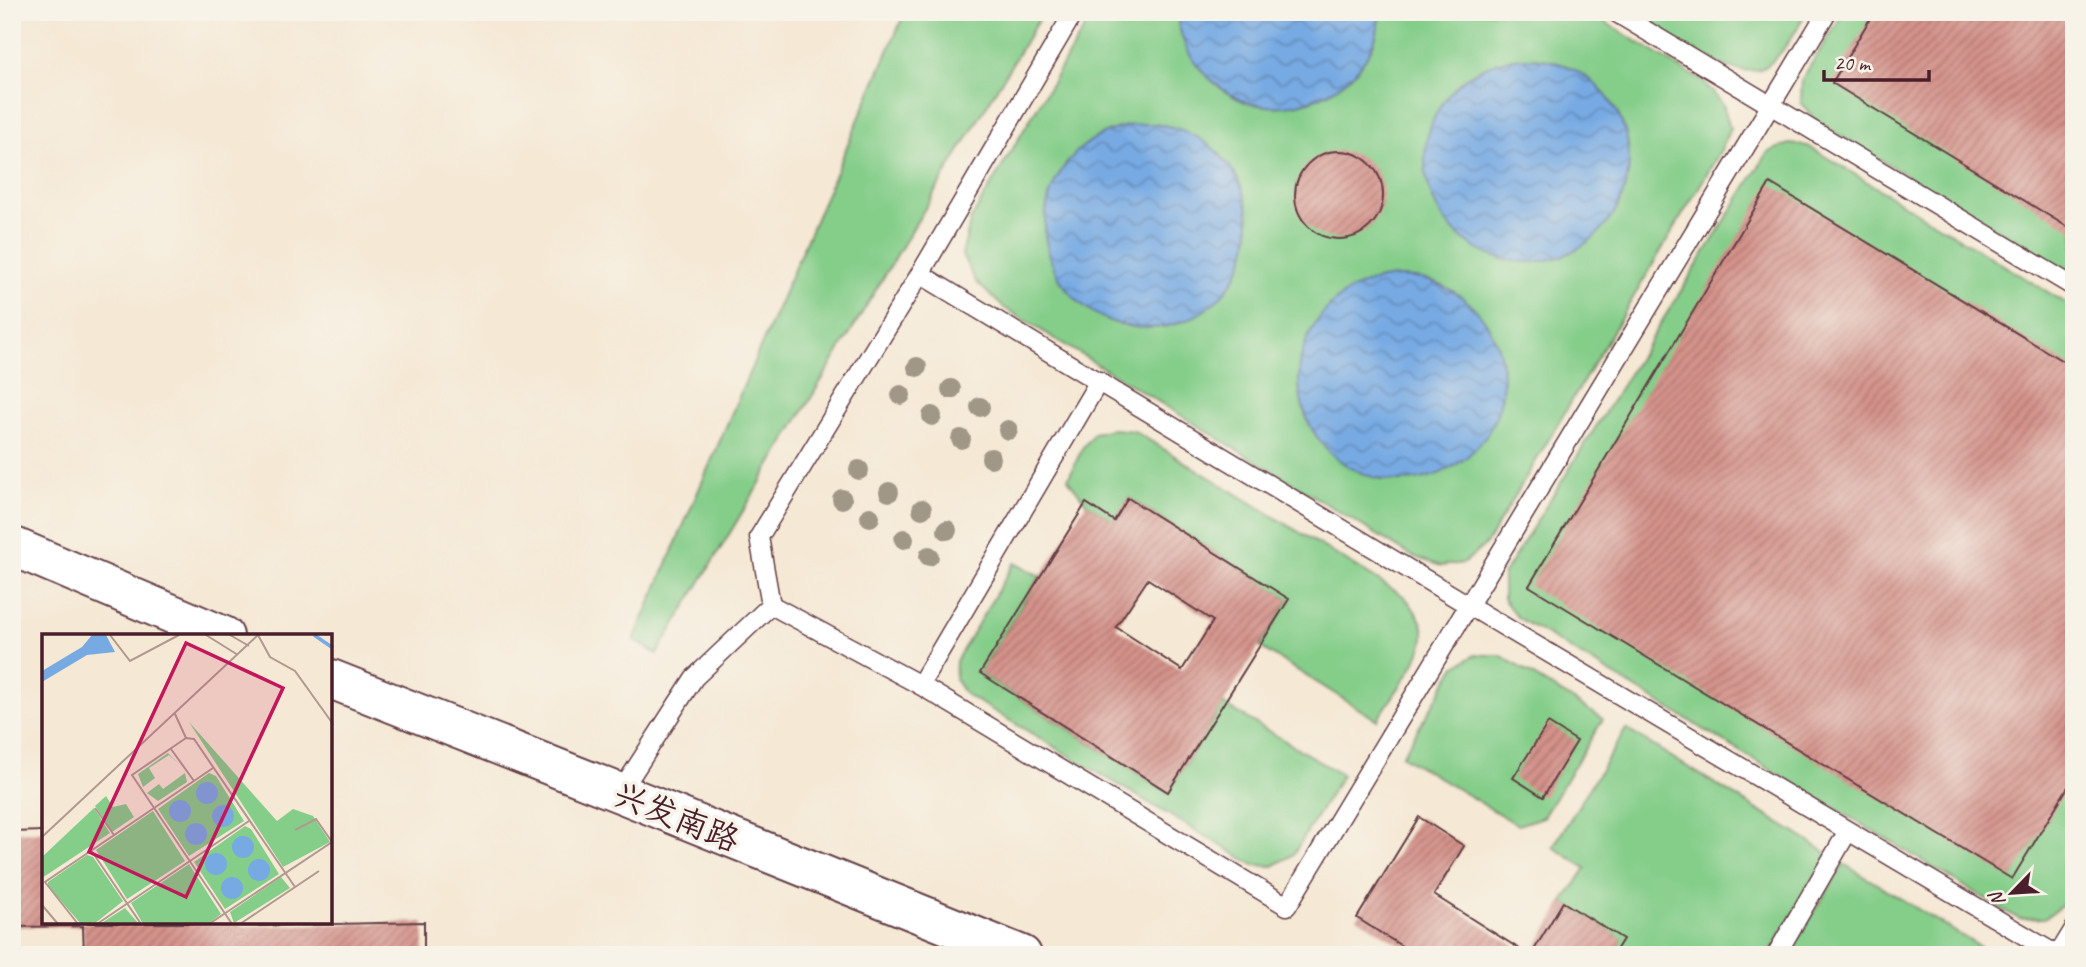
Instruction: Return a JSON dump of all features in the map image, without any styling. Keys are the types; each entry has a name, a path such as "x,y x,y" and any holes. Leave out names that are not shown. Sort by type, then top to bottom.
{"street":[{"path":"12,546 219,634"},
{"name":"兴发南路","path":"332,679 1022,955"}],"lane":[{"path":"771,605 759,537 920,274 1074,12"},
{"path":"1615,12 2074,287"},
{"path":"771,605 920,685 1287,906 1827,12"},
{"path":"920,274 1468,605 2057,955 2074,929"},
{"path":"920,685 1098,381"},
{"path":"620,793 694,678 771,605"},
{"path":"1776,955 1848,831"}],"green space":[{"path":"905,12 1043,12 657,654 634,640"},
{"path":"1094,12 1588,12 1705,83 1723,105 1730,128 1721,150 1487,543 1464,563 1441,566 1412,556 1003,307 976,282 962,255 971,219"},
{"path":"1631,12 1806,12 1776,58 1763,68 1749,71 1714,62"},
{"path":"1844,12 2074,12 2074,276 1816,121 1801,103 1802,79"},
{"path":"1789,144 1808,146 2074,308 2074,891 2067,902 2044,918 2019,919 1517,617 1503,599 1503,575 1768,152"},
{"path":"1113,429 1134,431 1405,597 1423,626 1422,646 1412,668 1377,720 1260,647 1289,599 1129,498 1114,521 1086,503 1068,479 1083,447 1094,433"},
{"path":"1014,563 1040,576 980,673 1168,792 1223,704 1342,775 1293,855 1273,866 1254,865 965,694 955,679 956,661"},
{"path":"1475,655 1500,655 1603,719 1543,817 1518,825 1402,756 1456,666"},
{"path":"1626,729 1829,854 1768,955 1613,955 1622,939 1563,902 1586,868 1553,847"},
{"path":"1844,864 1993,955 1788,955"}],"water":[{"path":"1177,12 1380,12 1377,33 1369,52 1358,69 1344,83 1308,101 1289,106 1269,106 1237,98 1205,74 1185,46"},
{"path":"1527,58 1566,65 1599,88 1622,121 1629,160 1622,199 1599,232 1566,255 1527,262 1488,255 1455,232 1432,199 1425,160 1432,121 1455,88 1488,65"},
{"path":"1147,124 1186,131 1219,154 1242,187 1249,226 1242,265 1219,298 1186,321 1147,328 1108,321 1075,298 1052,265 1045,226 1052,187 1075,154 1108,131"},
{"path":"1401,277 1440,284 1473,307 1496,340 1503,379 1496,418 1473,451 1440,474 1401,481 1362,474 1329,451 1306,418 1299,379 1306,340 1329,307 1362,284"}],"building":[{"path":"1874,12 2074,12 2074,231 1832,83"},
{"path":"1339,151 1356,155 1370,164 1379,178 1383,195 1379,212 1370,226 1356,235 1339,239 1322,235 1308,226 1299,212 1295,195 1299,178 1308,164 1322,155"},
{"path":"1770,183 2074,368 2074,777 2012,879 1529,586"},
{"path":"1128,498 1289,599 1168,792 980,673 1086,503 1114,521","holes":["1148,579 1213,621 1182,670 1116,627"]},
{"path":"1548,723 1577,741 1543,797 1513,778"},
{"path":"1419,817 1464,846 1434,895 1529,955 1416,955 1357,918"},
{"path":"42,831 42,925 241,926 424,922 424,955 84,955 83,926 12,927 12,832"},
{"path":"1563,902 1623,939 1613,955 1531,955"}]}
